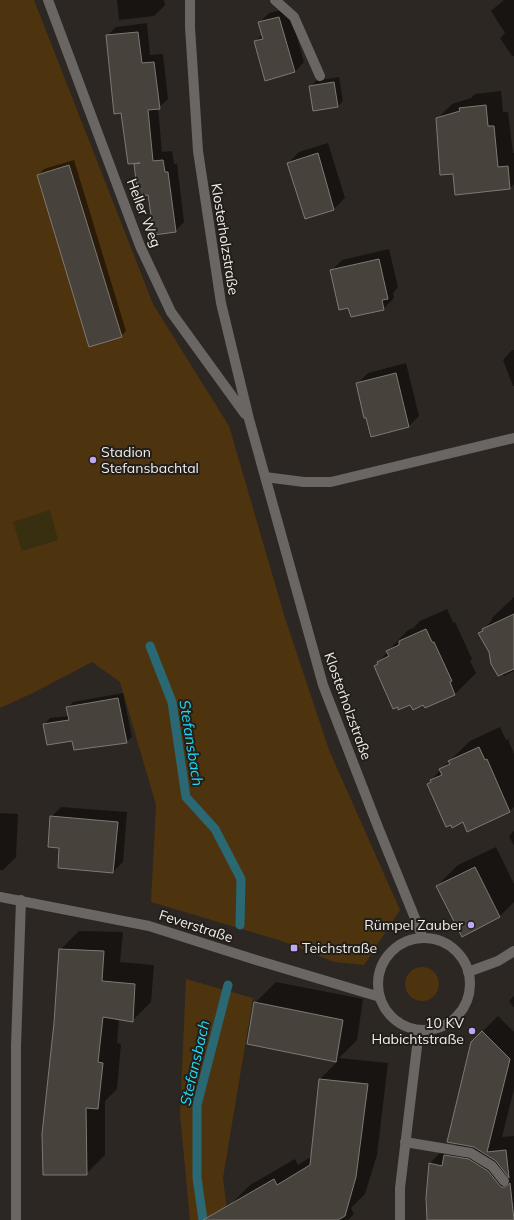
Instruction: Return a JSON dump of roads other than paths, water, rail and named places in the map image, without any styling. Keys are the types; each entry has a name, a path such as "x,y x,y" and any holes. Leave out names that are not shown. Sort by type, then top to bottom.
{"street":[{"name":"Heller Weg","path":"48,0 140,246 171,312 249,419"},
{"name":"Klosterholzstraße","path":"190,0 190,27 198,151 221,303 249,419 322,685 423,938"},
{"path":"275,0 294,17 320,76"},
{"path":"265,477 304,482 331,482 514,438"},
{"name":"Feverstraße","path":"0,897 149,926 380,997"},
{"path":"16,1220 16,1046 21,900"},
{"path":"423,938 440,941 454,949 462,958 468,972 470,982 468,998 461,1012 450,1023 435,1030 419,1030 402,1025 388,1014 380,997 378,980 382,964 392,951 407,942 423,938"},
{"path":"468,972 498,961 514,951"},
{"path":"398,1219 405,1142 419,1030"},
{"path":"405,1142 471,1153 492,1166 504,1181"}],"waterway":[{"name":"Stefansbach","path":"150,646 172,702 186,797 215,829 241,879 240,925"},
{"name":"Stefansbach","path":"203,1220 197,1178 197,1105 228,985"}],"place":[{"name":"Stadion Stefansbachtal","path":"93,460"},
{"name":"Rümpel Zauber","path":"471,925"},
{"name":"Teichstraße","path":"294,948"},
{"name":"10 KV Habichtstraße","path":"472,1031"}]}
